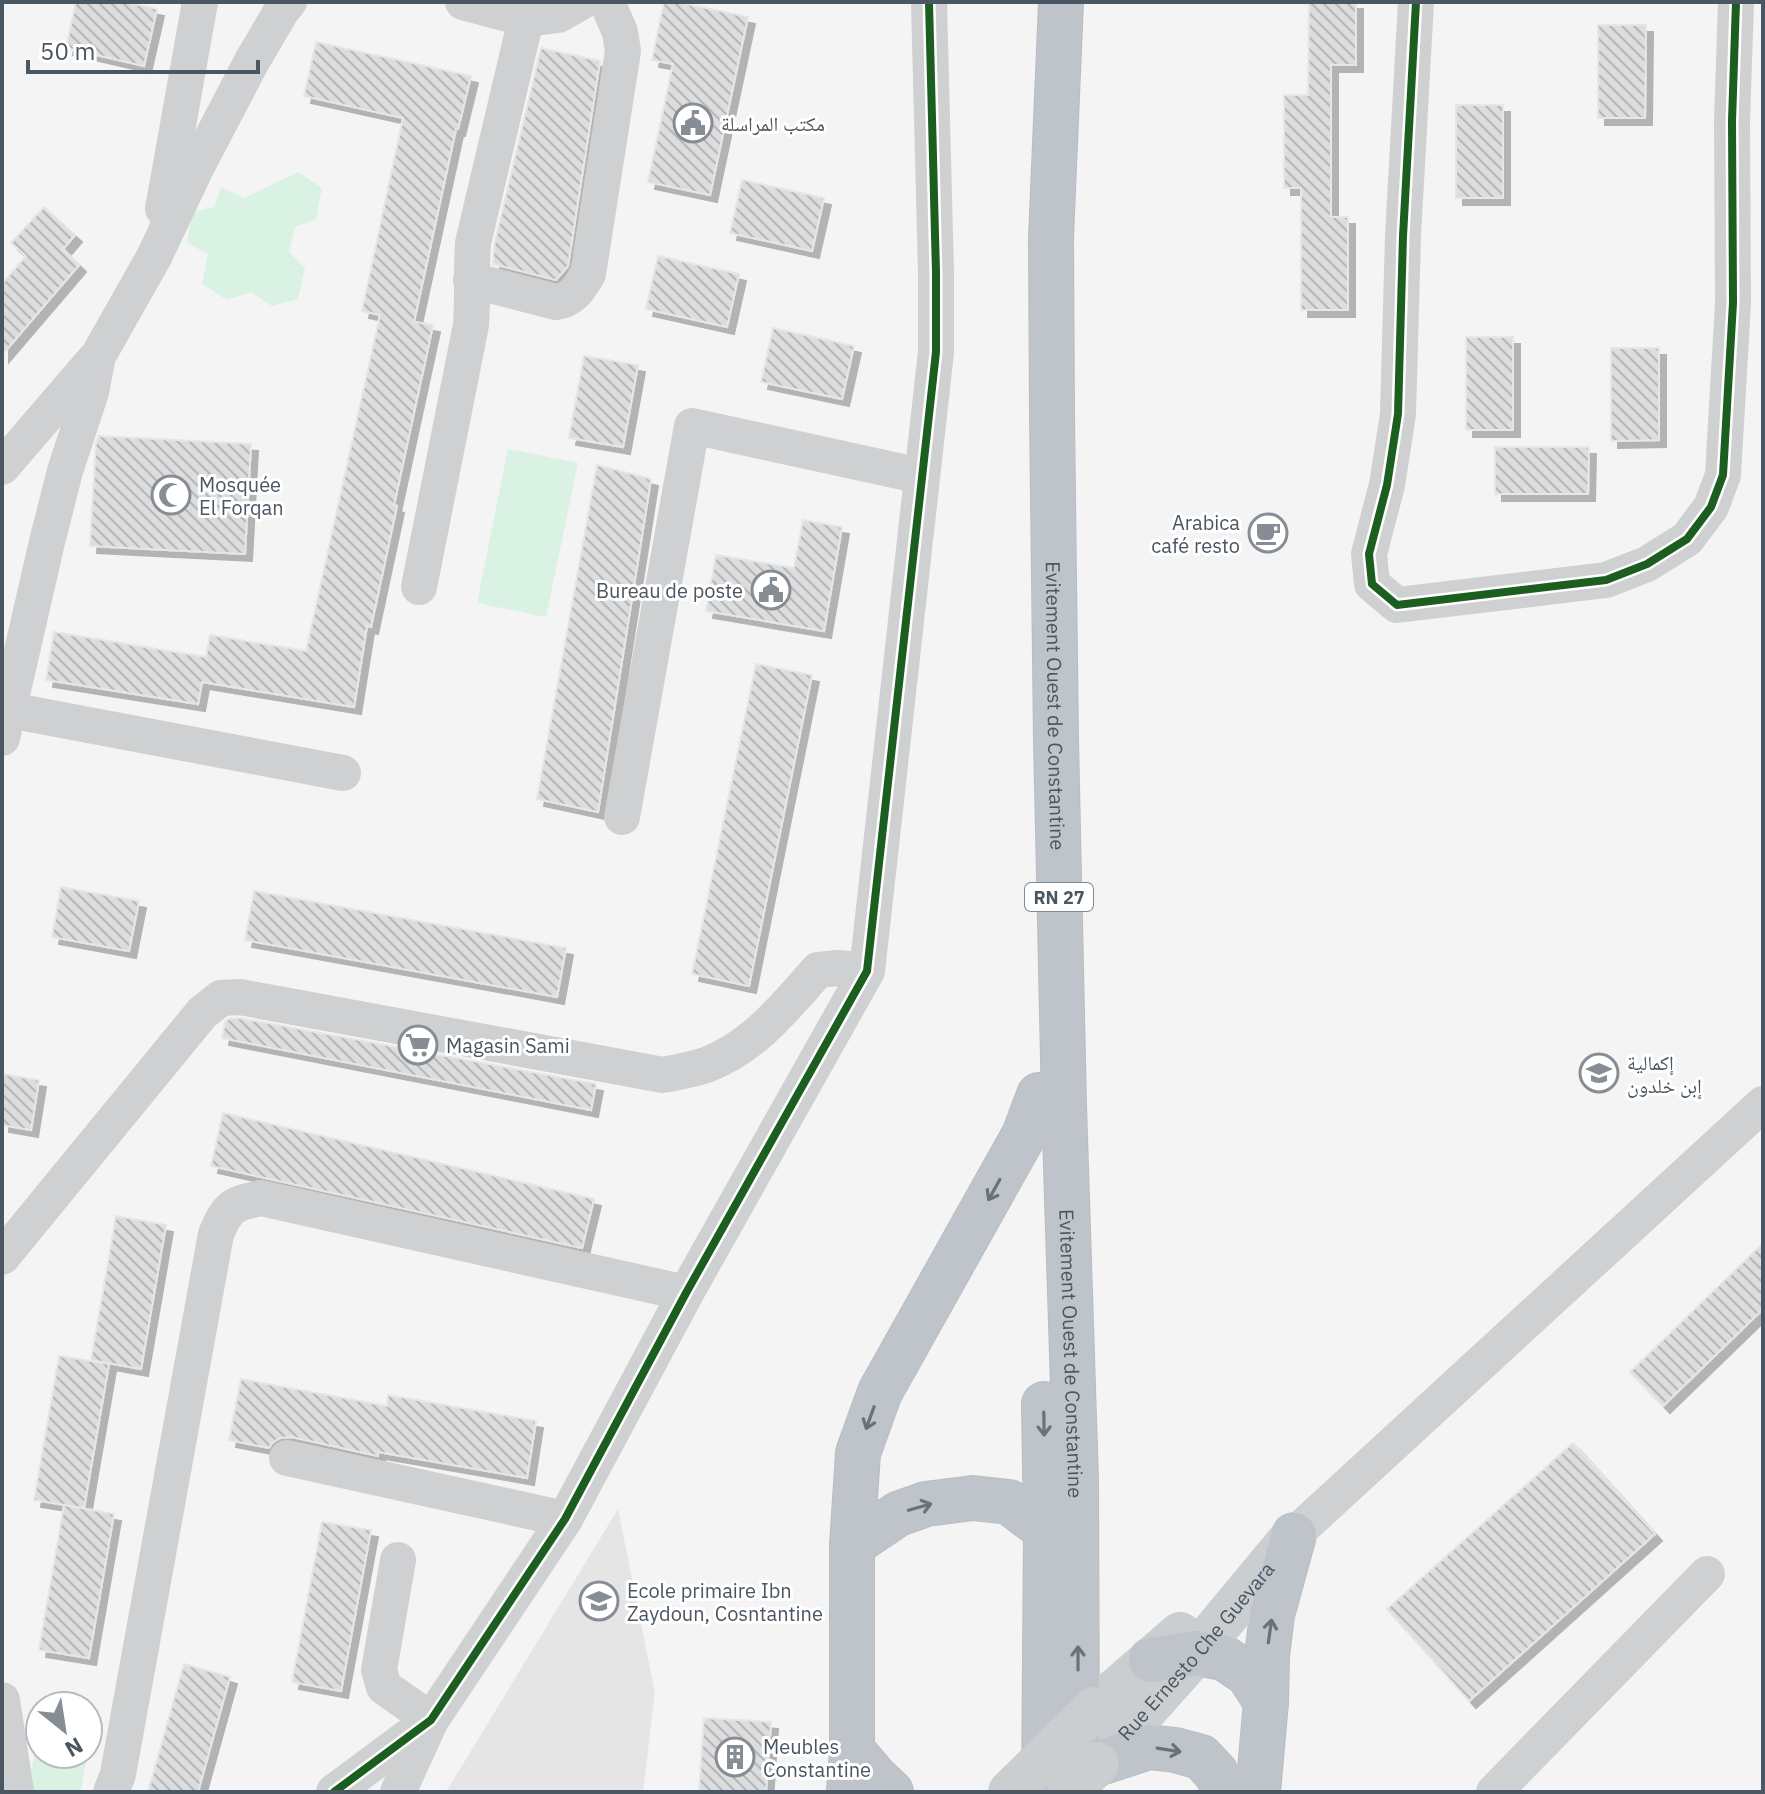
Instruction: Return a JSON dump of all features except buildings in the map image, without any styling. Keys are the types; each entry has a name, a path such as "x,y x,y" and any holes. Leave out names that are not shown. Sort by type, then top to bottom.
{"highway":[{"name":"Evitement Ouest de Constantine","path":"1034,2 1028,495 1046,1530 1044,1792"},
{"name":"Evitement Ouest de Constantine","path":"1061,2 1051,238 1052,415 1056,739 1081,1783"},
{"path":"891,1792 875,1777 850,1771 852,1545 858,1453 880,1392 1024,1135 1039,1095"},
{"path":"852,1545 898,1514 926,1504 973,1498 1009,1502 1046,1530"},
{"path":"1258,1792 1272,1615 1294,1535"},
{"path":"1151,1660 1196,1653 1224,1658 1248,1674 1266,1702"},
{"path":"1081,1783 1149,1747 1201,1757 1216,1773 1225,1792"}],"main road":[{"name":"Rue Ernesto Che Guevara","path":"1081,1783 1196,1653 1294,1535"},
{"path":"1010,1792 1094,1709 1294,1535"}],"street":[{"path":"154,257 200,2"},
{"path":"2,467 98,356 154,257 252,61 289,2"},
{"path":"463,2 526,19 558,15 581,2"},
{"path":"471,280 556,302 565,301 576,293 588,274 623,51 620,32 607,2"},
{"path":"398,1792 431,1720 565,1519 686,1293 867,971 936,352 929,2"},
{"path":"1416,2 1403,236 1398,414 1387,485 1369,554 1372,584 1397,605 1606,580 1647,564 1687,539 1711,507 1723,475 1748,304 1732,121 1736,2"},
{"path":"419,587 471,325 473,243 526,19"},
{"path":"98,356 91,392 65,471 47,542 5,724 343,773"},
{"path":"622,817 692,426 921,476"},
{"path":"2,1257 202,1013 221,998 240,997 663,1075 705,1065 743,1047 774,1021 818,970 838,968 867,971"},
{"path":"1294,1535 1763,1104"},
{"path":"111,1792 118,1774 216,1234 226,1212 240,1202 261,1198 686,1293"},
{"path":"287,1458 565,1519"},
{"path":"398,1560 379,1670 384,1687 431,1720"},
{"path":"1494,1792 1707,1574"},
{"path":"2,1700 16,1792"},
{"path":"334,1792 431,1720"}],"shaded area":[{"name":"Ecole primaire Ibn Zaydoun, Cosntantine","path":"618,1509 655,1693 643,1792 446,1792"}],"green space":[{"path":"298,172 322,188 316,219 295,227 289,252 305,268 298,299 272,306 251,292 227,300 202,284 208,254 187,243 192,212 214,207 221,187 244,198"},
{"path":"508,449 578,463 546,617 477,603"},
{"path":"30,1770 84,1770 81,1792 23,1792"}],"cycle path":[{"path":"334,1792 431,1720 565,1519 686,1293 867,971 936,352 929,2"},
{"path":"1416,2 1403,236 1398,414 1387,485 1369,554 1372,584 1397,605 1606,580 1647,564 1687,539 1711,507 1723,475 1733,303 1732,121 1736,2"}],"place":[{"name":"مكتب المراسلة","path":"693,123"},
{"name":"Mosquée El Forqan","path":"171,495"},
{"name":"Arabica café resto","path":"1268,533"},
{"name":"Bureau de poste","path":"771,590"},
{"name":"Magasin Sami","path":"418,1045"},
{"name":"إكمالية إبن خلدون","path":"1599,1073"},
{"name":"Ecole primaire Ibn Zaydoun, Cosntantine","path":"599,1601"},
{"name":"Meubles Constantine","path":"735,1757"}]}
